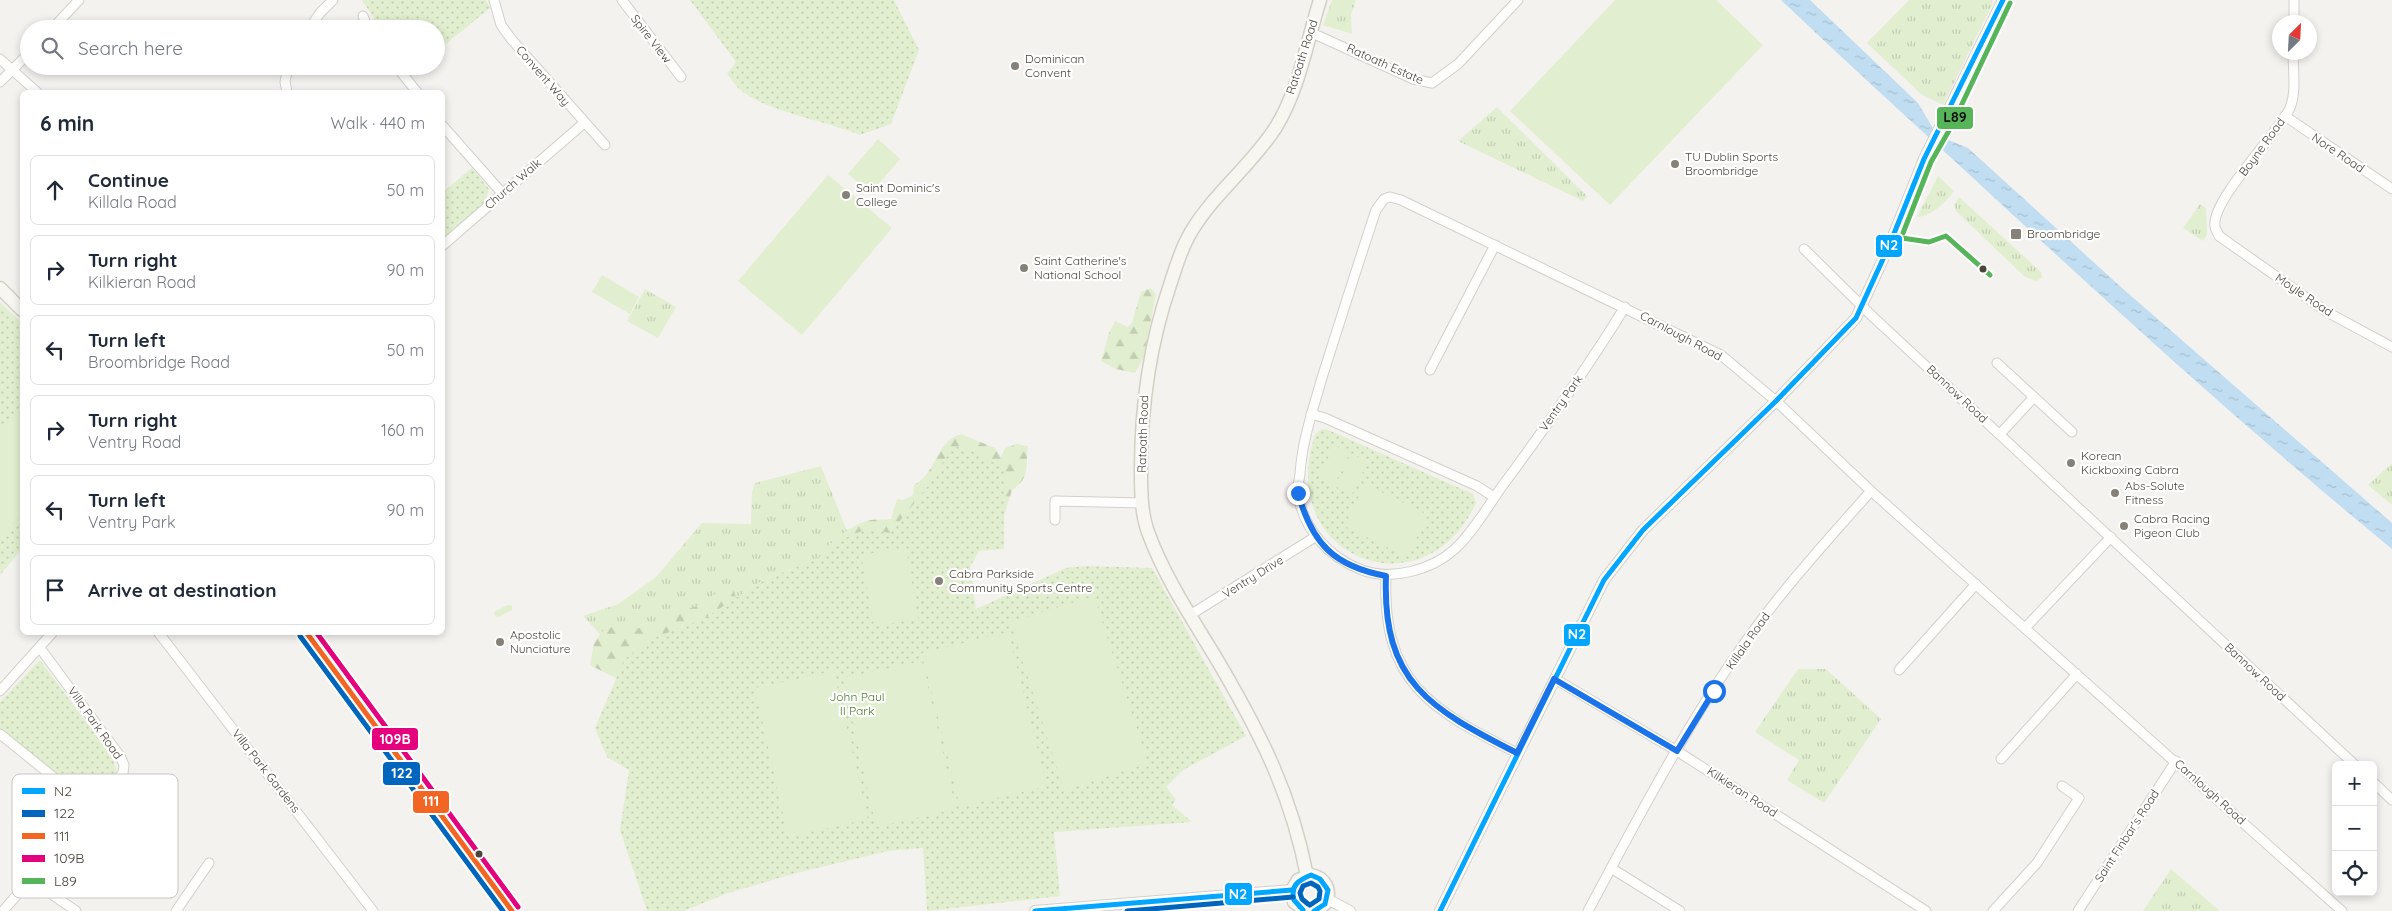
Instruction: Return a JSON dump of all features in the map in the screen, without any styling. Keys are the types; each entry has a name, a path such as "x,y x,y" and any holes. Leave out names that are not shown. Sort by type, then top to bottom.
{"main road":[{"name":"Ratoath Road","path":"1307,876 1294,819 1273,763 1249,716 1160,560 1147,530 1142,503 1141,449 1145,391 1157,329 1184,245 1198,222 1276,126 1296,81 1320,0"},
{"path":"0,288 20,308"},
{"path":"308,635 512,911"},
{"path":"1307,911 1294,902 1292,890 1298,880 1307,876 1316,876 1324,881 1328,891 1328,899 1323,906 1314,911"}],"street":[{"path":"61,20 80,0"},
{"path":"315,20 334,0"},
{"name":"Convent Way","path":"494,0 501,25 605,145"},
{"name":"Spire View","path":"622,0 681,77"},
{"name":"Ratoath Estate","path":"1310,32 1413,79 1432,83 1458,64 1518,0"},
{"path":"1440,911 1604,580 1643,530 1776,401 1846,329 1863,307 1923,162 1944,124 2003,0"},
{"path":"2294,0 2294,15"},
{"path":"363,16 365,20"},
{"path":"0,60 35,90"},
{"name":"Boyne Road","path":"2219,236 2214,225 2217,212 2284,116 2292,101 2293,60"},
{"path":"0,82 20,62"},
{"path":"286,75 287,90"},
{"path":"403,75 415,90"},
{"name":"Nore Road","path":"2284,116 2392,189"},
{"name":"Church Walk","path":"445,243 584,123"},
{"path":"445,128 502,193"},
{"name":"Carnlough Road","path":"1384,199 1390,197 1401,200 1721,355 1776,401 1872,491 2342,911"},
{"name":"Ventry Park","path":"1384,199 1376,210 1311,414 1302,450 1298,493 1305,517 1315,537 1327,550 1348,565 1370,573 1386,576 1415,570 1440,559 1454,550 1494,498 1591,361 1625,307"},
{"name":"Moyle Road","path":"2219,236 2327,312 2392,347"},
{"path":"1430,370 1495,244"},
{"name":"Bannow Road","path":"1804,249 1863,307 2351,761"},
{"path":"1997,363 2072,432"},
{"path":"2000,434 2034,397"},
{"path":"1311,414 1325,418 1477,486 1494,498"},
{"name":"Killala Road","path":"1588,911 1677,751 1745,644 1776,601 1872,491"},
{"path":"1055,520 1055,500 1142,503"},
{"name":"Ventry Drive","path":"1190,615 1315,537"},
{"path":"2026,627 2111,537"},
{"path":"1386,576 1385,593 1391,637 1396,657 1406,674 1430,702 1447,714 1517,753"},
{"path":"1899,670 1976,584"},
{"path":"0,691 51,635"},
{"name":"Villa Park Gardens","path":"160,635 373,911"},
{"name":"Villa Park Road","path":"40,648 120,756 124,766 121,774"},
{"path":"2000,759 2077,674"},
{"name":"Kilkieran Road","path":"1554,679 1677,751 1926,911"},
{"path":"0,734 50,774"},
{"name":"Saint Finbar's Road","path":"2078,911 2176,761"},
{"path":"1993,911 2037,863 2079,798 2062,786"},
{"path":"2377,786 2392,800"},
{"path":"176,911 209,863"},
{"path":"1611,868 1680,911"},
{"path":"1035,911 1292,890"},
{"name":"Villa Park Road","path":"2,911 14,898"},
{"path":"57,898 76,911"},
{"path":"1328,899 1350,911"}],"green space":[{"path":"362,0 486,0 490,8 445,45 445,20 373,20 374,18"},
{"path":"690,0 894,0 919,50 891,124 860,135 780,110 750,97 739,89 727,74 736,62"},
{"path":"1332,0 1356,0 1351,15 1352,34 1323,25"},
{"path":"1615,0 1716,0 1763,45 1610,205 1510,111"},
{"path":"1909,0 1992,0 1993,3 1943,105 1921,94 1867,43"},
{"path":"1497,107 1587,196 1583,201 1458,141"},
{"path":"878,139 900,159 871,193 848,174"},
{"path":"472,168 489,189 485,202 445,238 445,190"},
{"path":"828,175 892,228 802,335 738,281"},
{"path":"1938,176 1954,191 1943,204 1928,214 1917,217"},
{"path":"1959,197 2041,272 2042,278 2036,281 2025,277 1956,211 1954,205"},
{"path":"2200,204 2206,208 2207,234 2203,241 2183,228"},
{"path":"602,275 639,297 630,314 592,292"},
{"path":"1151,288 1156,294 1144,357 1135,373 1116,369 1101,361 1109,333 1115,321 1128,327 1132,323 1141,292"},
{"path":"645,289 676,307 658,338 627,321"},
{"path":"0,302 20,321 20,551 0,575"},
{"path":"20,413 20,516 0,537 0,433"},
{"path":"1326,429 1473,494 1476,503 1453,537 1424,557 1392,563 1361,558 1334,541 1316,514 1308,478 1315,435 1320,430"},
{"path":"961,434 995,448 1001,457 1005,448 1017,444 1028,446 1025,476 1012,490 1000,529 929,511 836,564 818,554 856,525 871,520 891,519 897,499 903,500 913,495 914,485 928,472 940,450 952,438"},
{"name":"John Paul II Park","path":"960,445 1004,468 1004,549 979,551 970,567 976,609 1066,568 1086,566 1152,568 1246,736 1183,770 1166,787 1176,800 1172,805 1192,822 1054,832 1060,896 927,911 923,848 888,851 796,873 725,894 684,911 647,911 620,830 629,770 607,757 595,728 624,660 649,640 705,618 760,582 818,558 849,536 867,529 890,533 933,480 948,453"},
{"path":"1334,445 1350,453 1334,485 1319,477"},
{"path":"1352,454 1368,462 1352,494 1336,487"},
{"path":"2392,463 2392,505 2368,485"},
{"path":"821,466 849,536 818,558 760,582 705,618 624,660 583,616 618,604 656,577 702,523 751,524 752,492 755,483"},
{"path":"1365,484 1428,515 1407,557 1344,526"},
{"path":"906,547 918,619 874,626 861,555"},
{"path":"733,588 740,611 653,697 590,665 594,643 607,625 624,633 651,624 673,612 698,606 715,594"},
{"path":"1094,596 1148,763 1064,790 1010,622"},
{"path":"508,605 512,606 512,610 498,617 494,615 495,611"},
{"path":"1008,632 1047,786 960,807 922,653"},
{"path":"40,660 113,758 117,772 115,774 54,774 0,728 0,702"},
{"path":"922,661 956,809 876,827 843,678"},
{"path":"1798,669 1826,669 1881,719 1824,803 1787,780 1799,760 1755,732"},
{"path":"834,671 868,819 788,837 755,688"},
{"path":"2171,869 2220,911 2143,911"}],"water":[{"path":"1781,0 1810,0 1918,103 1934,130 1946,139 1968,148 2122,288 2392,523 2392,549 2284,459 2179,366 2023,225"}],"transit line":[{"name":"N2","path":"1440,911 1604,580 1643,530 1776,401 1856,318 1889,246 1924,159 2003,0"},
{"name":"L89","path":"1903,233 1931,162 1951,127 2010,3"},
{"name":"L89","path":"1895,237 1929,242 1946,236 1990,275"},
{"name":"111","path":"308,635 512,911"},
{"name":"109B","path":"318,635 518,907"},
{"name":"122","path":"300,636 503,911"},
{"name":"N2","path":"1303,910 1294,900 1293,890 1299,881 1311,875 1320,879 1328,890 1325,904 1314,911"},
{"name":"122","path":"1308,904 1302,899 1300,893 1303,886 1311,883 1318,887 1320,891 1319,899 1310,905"},
{"name":"N2","path":"1035,911 1292,890"},
{"name":"122","path":"1127,911 1293,897"}],"place":[{"name":"Dominican Convent","path":"1015,66"},
{"name":"TU Dublin Sports Broombridge","path":"1675,164"},
{"name":"Saint Dominic's College","path":"846,195"},
{"name":"Broombridge","path":"2016,234"},
{"name":"Saint Catherine's National School","path":"1024,268"},
{"name":"Korean Kickboxing Cabra","path":"2071,463"},
{"name":"Abs-Solute Fitness","path":"2115,493"},
{"name":"Cabra Racing Pigeon Club","path":"2124,526"},
{"name":"Cabra Parkside Community Sports Centre","path":"939,581"},
{"name":"Apostolic Nunciature","path":"500,642"}],"route":[{"path":"1298,493 1305,517 1315,537 1327,550 1348,565 1370,573 1386,576 1385,593 1391,637 1396,657 1406,674 1422,693 1430,702 1447,714 1517,753 1554,679 1677,751 1714,691"}]}
